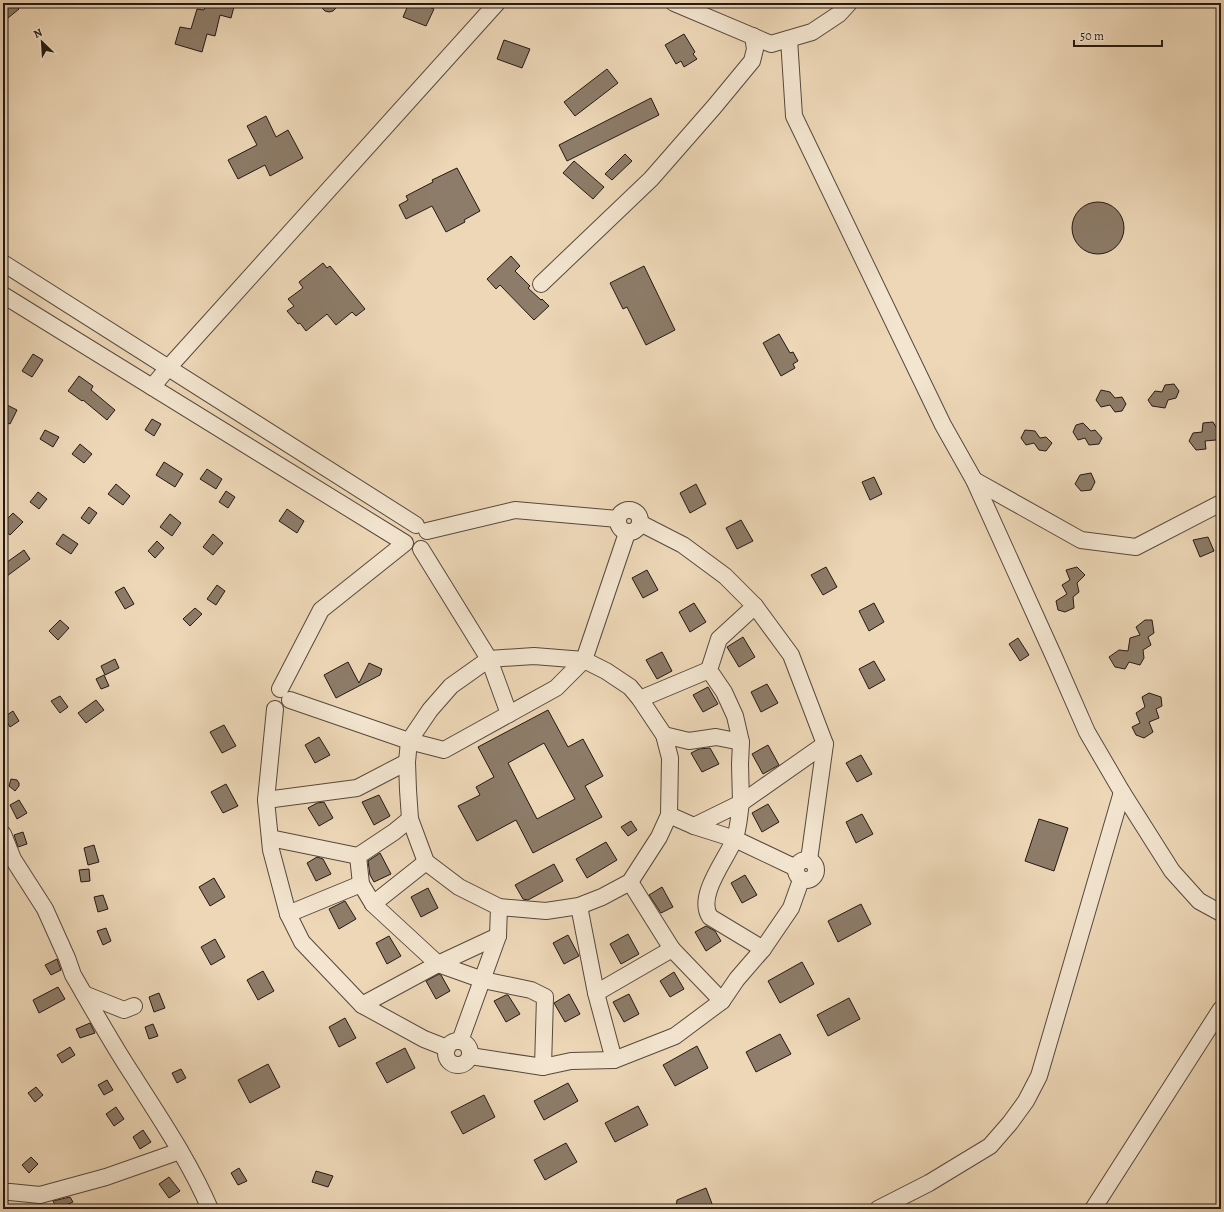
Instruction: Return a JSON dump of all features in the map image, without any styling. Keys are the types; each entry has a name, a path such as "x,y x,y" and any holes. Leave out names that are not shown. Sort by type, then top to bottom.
{"street":[{"path":"152,387 497,3"},
{"path":"674,3 771,44 812,32 839,14 849,3"},
{"path":"541,284 651,178 714,107 752,61 755,49 753,36"},
{"path":"789,39 794,116 943,424 974,480 1087,732 1122,792 1172,871 1199,901 1221,913"},
{"path":"3,263 421,528 429,539 425,546 421,549 414,550 407,546 405,543 3,295"},
{"path":"974,480 1081,540 1136,546 1221,503"},
{"path":"405,543 405,531 408,528 421,528 515,510 618,519"},
{"path":"625,511 633,511 639,515 640,523 637,530 627,533 623,532 619,526 618,519 625,511"},
{"path":"470,1056 543,1066 571,1061 614,1060 675,1036 722,1001 737,979 763,949 790,908 802,869 826,744 791,655 755,606 725,576 683,545 640,523"},
{"path":"285,694 409,741 444,750 556,688 584,660 627,533"},
{"path":"405,543 321,610 285,694 287,706 281,709 274,709 266,800 271,850 288,914 302,942 362,1005 424,1039 454,1045"},
{"path":"421,549 490,658 509,714"},
{"path":"640,699 709,670 719,639 755,606"},
{"path":"534,656 584,660 606,671 630,687 640,699 664,735 670,758 669,815 659,837 630,882 602,897 579,906 546,911 499,907 459,887 426,862 410,819 407,762 409,741 430,710 451,686 490,658 534,656"},
{"path":"709,670 724,692 735,716 741,742 741,803 735,839 713,881 706,903 706,911 710,917 763,949"},
{"path":"716,737 735,716"},
{"path":"664,735 689,741 716,737 741,742"},
{"path":"694,826 741,803 826,744"},
{"path":"266,800 357,788 407,762"},
{"path":"878,1209 930,1183 990,1146 1010,1123 1026,1101 1039,1076 1122,792"},
{"path":"669,815 694,826 735,839 802,869"},
{"path":"270,838 358,856 394,832 410,819"},
{"path":"3,834 13,859 45,909 68,958 73,975 133,1076 160,1116 201,1188 210,1209"},
{"path":"358,856 361,884 373,904 438,964 483,980 531,990 545,997 543,1066"},
{"path":"373,904 426,862"},
{"path":"630,882 672,949 722,1001"},
{"path":"288,914 361,884"},
{"path":"579,906 596,993 614,1060"},
{"path":"454,1045 483,980 498,936 499,907"},
{"path":"362,1005 438,964 498,936"},
{"path":"596,993 672,949"},
{"path":"84,994 124,1010 134,1006"},
{"path":"1093,1209 1221,1009"},
{"path":"464,1042 469,1048 470,1056 466,1062 455,1064 449,1060 446,1052 454,1045 464,1042"},
{"path":"3,1192 40,1195 106,1177 180,1151"}],"building":[{"path":"3,3 14,3 19,9 3,22"},
{"path":"206,3 235,3 231,18 220,15 215,36 207,34 202,52 175,44 180,27 191,29 197,9 204,10"},
{"path":"317,3 341,3 333,11 329,12 325,11"},
{"path":"409,3 420,3 434,9 426,26 403,17"},
{"path":"684,34 695,52 693,54 697,59 684,67 681,61 676,64 665,45"},
{"path":"504,40 530,49 522,68 497,59"},
{"path":"607,69 618,83 575,116 564,102"},
{"path":"651,98 659,115 567,161 559,145"},
{"path":"266,116 276,137 288,130 303,158 270,176 265,165 238,179 228,160 257,145 247,126"},
{"path":"625,154 632,161 612,180 605,174"},
{"path":"574,161 604,187 593,199 563,173"},
{"path":"457,168 480,211 464,220 465,222 446,232 432,206 406,219 399,205 408,200 406,196 433,182 432,180"},
{"path":"1098,202 1108,204 1116,210 1122,218 1124,228 1122,238 1116,246 1108,252 1098,254 1088,252 1080,246 1074,238 1072,228 1074,218 1080,210 1088,204"},
{"path":"511,256 520,266 515,271 530,286 528,288 549,306 534,320 500,285 496,289 487,279"},
{"path":"323,263 327,268 330,266 365,309 356,316 352,312 336,325 327,314 306,331 287,311 294,306 288,299 303,288 299,282"},
{"path":"644,266 675,330 646,345 627,307 623,309 610,283"},
{"path":"779,334 790,353 793,352 798,361 793,364 795,368 781,376 763,343"},
{"path":"33,354 43,360 32,377 22,371"},
{"path":"79,376 93,386 91,390 115,410 107,420 83,400 82,401 68,391"},
{"path":"1174,384 1179,391 1176,398 1168,400 1165,408 1152,406 1148,400 1155,391 1162,392 1165,385"},
{"path":"1101,390 1110,392 1115,398 1122,397 1126,404 1122,411 1115,412 1110,405 1101,407 1096,400"},
{"path":"3,403 17,410 10,424 3,421"},
{"path":"152,419 161,424 154,436 145,430"},
{"path":"1213,422 1219,432 1216,440 1205,441 1206,449 1196,450 1189,441 1193,433 1202,432 1203,423"},
{"path":"1083,423 1091,431 1095,430 1102,438 1099,444 1089,445 1085,438 1078,440 1073,432 1076,425"},
{"path":"45,430 59,437 53,447 40,439"},
{"path":"1025,430 1035,431 1040,438 1046,437 1052,443 1046,451 1039,450 1034,443 1026,445 1021,438"},
{"path":"80,444 92,454 84,463 72,454"},
{"path":"164,462 183,474 175,487 156,475"},
{"path":"207,469 222,479 216,489 200,479"},
{"path":"1091,473 1095,482 1091,490 1081,491 1075,484 1080,475"},
{"path":"874,477 882,494 870,500 862,482"},
{"path":"116,484 130,496 123,505 108,494"},
{"path":"696,484 706,504 690,513 680,493"},
{"path":"226,491 235,497 228,508 219,502"},
{"path":"38,492 47,499 39,509 30,502"},
{"path":"89,507 97,513 89,524 81,518"},
{"path":"287,509 304,521 297,533 279,521"},
{"path":"13,513 23,522 10,535 3,529 3,523"},
{"path":"170,514 181,523 172,536 160,527"},
{"path":"741,520 753,541 737,549 726,528"},
{"path":"63,534 78,544 71,554 56,544"},
{"path":"213,534 223,543 213,555 203,547"},
{"path":"1208,537 1214,551 1200,557 1193,540"},
{"path":"157,541 164,548 155,558 148,551"},
{"path":"24,550 30,559 3,579 3,565"},
{"path":"826,567 837,587 823,595 811,575"},
{"path":"1077,567 1085,575 1077,583 1079,592 1073,597 1074,608 1065,612 1058,610 1056,601 1067,594 1062,585 1070,580 1066,570"},
{"path":"647,570 658,590 643,598 632,578"},
{"path":"217,585 225,591 216,605 207,599"},
{"path":"124,587 134,604 125,609 115,592"},
{"path":"694,603 706,622 690,632 679,612"},
{"path":"874,603 884,622 869,631 859,611"},
{"path":"195,608 202,614 190,626 183,619"},
{"path":"60,620 69,628 58,640 49,631"},
{"path":"1145,620 1152,620 1154,633 1148,637 1151,645 1143,650 1144,658 1140,665 1129,662 1125,669 1115,667 1109,657 1119,650 1128,651 1130,638 1140,635 1136,627"},
{"path":"743,637 755,657 739,667 727,647"},
{"path":"1018,638 1029,655 1020,661 1009,644"},
{"path":"662,652 672,671 657,679 646,660"},
{"path":"115,659 119,668 105,675 101,666"},
{"path":"874,661 885,680 869,689 859,669"},
{"path":"348,662 359,683 369,663 382,669 380,675 336,698 324,675"},
{"path":"104,675 109,686 101,689 96,679"},
{"path":"767,684 778,703 761,712 751,692"},
{"path":"708,687 718,704 703,712 693,695"},
{"path":"1149,693 1161,697 1162,706 1156,709 1159,718 1149,722 1153,732 1144,738 1136,735 1132,727 1140,723 1136,713 1145,707 1142,697"},
{"path":"60,696 68,707 60,713 51,701"},
{"path":"96,700 104,710 86,723 78,713"},
{"path":"548,710 568,747 583,739 603,776 585,786 602,817 533,853 516,820 477,841 458,806 480,795 476,787 494,777 478,747","holes":["544,743 575,799 537,819 508,763"]},
{"path":"13,711 19,721 10,727 4,717"},
{"path":"224,725 236,746 222,753 210,732"},
{"path":"319,737 330,755 315,763 305,745"},
{"path":"768,745 779,765 763,774 752,754"},
{"path":"710,748 719,764 702,772 691,753 699,749"},
{"path":"861,755 872,774 857,782 846,763"},
{"path":"11,779 17,780 19,783 19,786 15,791 9,786"},
{"path":"226,784 238,806 223,813 211,792"},
{"path":"379,795 390,816 374,825 362,802"},
{"path":"19,800 27,813 17,819 10,805"},
{"path":"324,802 333,818 319,826 308,808 317,803"},
{"path":"768,804 779,822 762,832 752,813"},
{"path":"862,814 873,834 856,843 846,822"},
{"path":"1039,819 1068,828 1054,871 1025,861"},
{"path":"631,821 637,830 628,836 621,827"},
{"path":"23,832 27,844 18,847 14,835"},
{"path":"606,842 617,860 587,878 576,859"},
{"path":"94,845 99,862 88,865 84,848"},
{"path":"380,853 391,874 374,882 370,875 368,861"},
{"path":"317,857 323,859 331,874 316,881 307,863"},
{"path":"554,864 563,881 528,900 523,899 515,885"},
{"path":"89,869 90,881 81,882 79,870"},
{"path":"745,875 757,895 742,903 731,883"},
{"path":"214,878 225,897 210,906 199,887"},
{"path":"662,887 673,907 661,913 649,895"},
{"path":"428,888 438,908 421,917 411,897"},
{"path":"103,895 108,909 98,912 94,897"},
{"path":"345,901 356,919 339,929 329,909"},
{"path":"861,904 871,924 838,942 828,921"},
{"path":"706,926 715,931 721,941 706,951 695,932"},
{"path":"106,928 111,941 103,945 97,931"},
{"path":"628,934 639,954 621,964 610,944"},
{"path":"568,935 579,956 564,964 553,943"},
{"path":"389,936 401,956 387,964 376,943"},
{"path":"215,939 225,957 211,965 201,947"},
{"path":"57,959 61,970 51,975 45,965"},
{"path":"802,962 814,984 780,1003 768,981"},
{"path":"263,971 274,991 258,1000 247,980"},
{"path":"674,972 684,989 670,997 660,981"},
{"path":"439,974 450,991 436,999 426,981"},
{"path":"58,987 65,999 39,1013 33,1000"},
{"path":"159,993 165,1008 154,1012 149,997"},
{"path":"569,994 580,1014 565,1022 554,1003"},
{"path":"629,994 639,1014 624,1022 613,1002"},
{"path":"508,995 520,1014 506,1022 494,1001"},
{"path":"849,998 860,1019 828,1036 817,1015"},
{"path":"345,1018 356,1038 339,1047 329,1027"},
{"path":"90,1023 95,1033 80,1038 76,1029"},
{"path":"153,1024 158,1036 149,1039 145,1027"},
{"path":"780,1034 791,1054 756,1072 746,1052"},
{"path":"697,1046 708,1068 675,1086 663,1065"},
{"path":"70,1047 75,1055 62,1063 57,1055"},
{"path":"405,1048 415,1068 387,1083 376,1063"},
{"path":"268,1064 280,1087 250,1103 238,1080"},
{"path":"181,1069 186,1078 177,1083 172,1073"},
{"path":"107,1080 113,1090 104,1095 98,1085"},
{"path":"568,1083 578,1101 544,1120 534,1101"},
{"path":"36,1087 43,1095 35,1102 28,1093"},
{"path":"484,1095 495,1117 463,1134 451,1112"},
{"path":"638,1106 648,1125 615,1142 605,1123"},
{"path":"116,1107 124,1119 114,1126 106,1114"},
{"path":"143,1130 151,1142 140,1149 133,1137"},
{"path":"566,1143 577,1162 545,1180 534,1160"},
{"path":"31,1157 38,1164 29,1173 22,1165"},
{"path":"239,1168 247,1181 238,1185 231,1173"},
{"path":"316,1171 333,1176 328,1187 312,1182"},
{"path":"169,1177 180,1191 169,1198 159,1184"},
{"path":"706,1188 714,1209 676,1209 677,1200"},
{"path":"70,1197 73,1202 57,1209 53,1201"}]}
